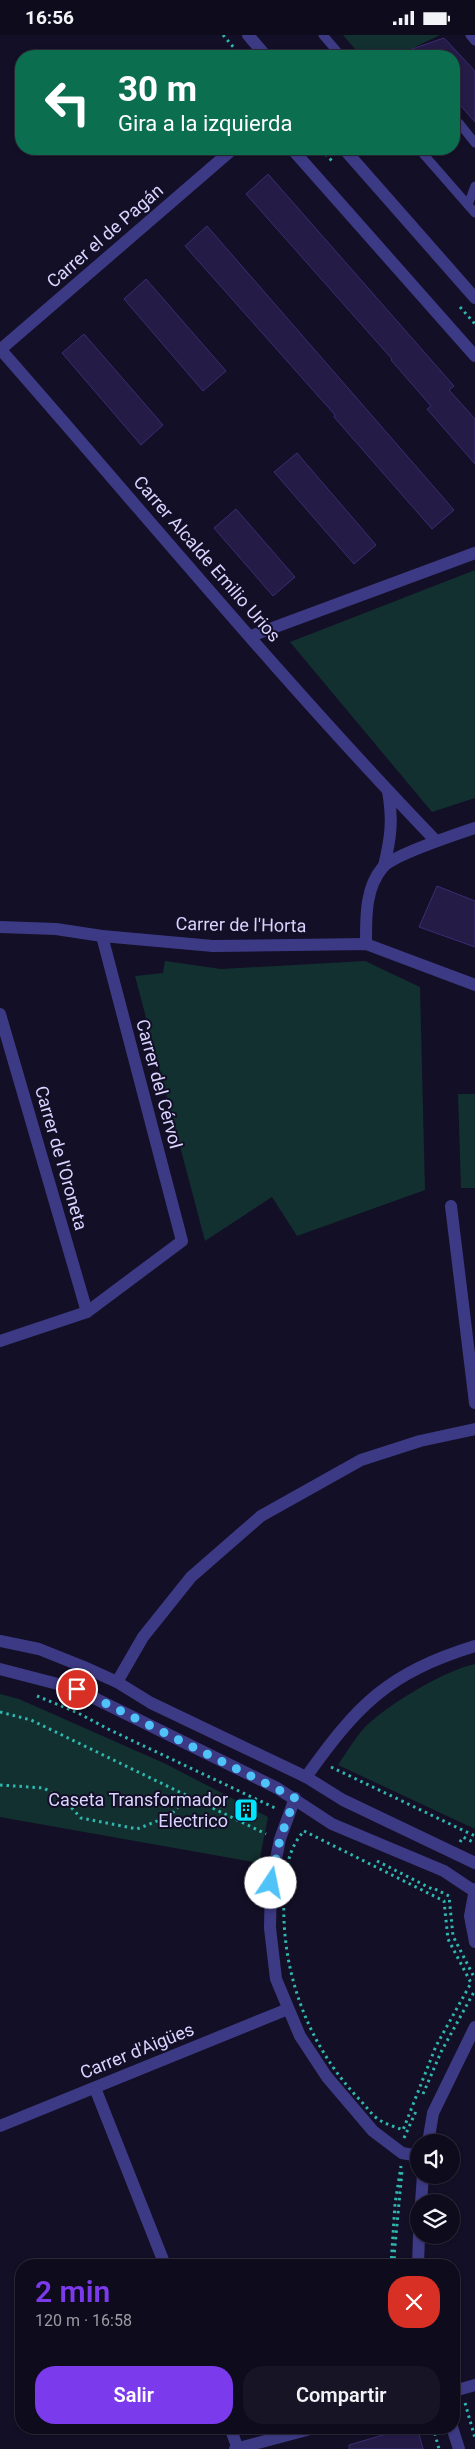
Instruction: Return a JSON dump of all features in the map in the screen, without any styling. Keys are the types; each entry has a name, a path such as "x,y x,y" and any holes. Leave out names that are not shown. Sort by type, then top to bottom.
{"street":[{"path":"248,35 261,50"},
{"name":"Carrer el de Pagán","path":"0,350 226,155"},
{"path":"297,155 475,356"},
{"path":"349,155 475,298"},
{"name":"Carrer Alcalde Emilio Urios","path":"0,350 388,791 436,841"},
{"path":"251,636 475,553"},
{"path":"366,944 366,912 370,889 384,866 392,836 392,815 388,791"},
{"path":"384,866 436,841 475,828"},
{"name":"Carrer de l'Horta","path":"0,927 56,929 102,936 213,946 366,944 475,985"},
{"name":"Carrer del Cérvol","path":"88,1312 182,1241 102,936"},
{"name":"Carrer de l'Oroneta","path":"0,1014 88,1312"},
{"path":"451,1206 475,1403"},
{"path":"0,1341 88,1312"},
{"path":"117,1682 143,1637 191,1577 261,1516 361,1460 420,1441 475,1429"},
{"path":"0,1641 39,1649 117,1682 151,1703 306,1777 343,1800 454,1851 475,1863"},
{"path":"306,1777 335,1735 366,1702 399,1677 441,1657 475,1646"},
{"path":"0,1669 77,1689 295,1798 332,1824 444,1871 474,1890 470,1916 475,1942"},
{"path":"295,1798 280,1839 271,1883 270,1928 276,1979 300,2036 327,2077 373,2131 402,2153 410,2154"},
{"name":"Carrer d'Aigües","path":"0,2126 288,2009"},
{"path":"430,2134 433,2113 475,2027"},
{"path":"95,2088 163,2259"},
{"path":"418,2259 419,2244"},
{"path":"460,2394 475,2385"},
{"path":"232,2434 237,2449 292,2434"},
{"path":"454,2434 459,2449"}],"lane":[{"path":"323,35 336,50"},
{"path":"470,35 475,41"},
{"path":"460,124 475,143"},
{"path":"424,155 475,213"},
{"path":"468,205 475,186"}],"path":[{"path":"222,35 236,50"},
{"path":"36,1695 78,1713 110,1731 278,1809"},
{"path":"0,1712 31,1720 186,1797 271,1837 280,1839"},
{"path":"335,1760 330,1767 475,1836"},
{"path":"0,1785 44,1788 67,1803 81,1818 137,1829 170,1816 186,1797"},
{"path":"303,1824 347,1846"},
{"path":"304,1831 444,1901 448,1939 471,1983 436,2046 403,2130 381,2121 342,2081 315,2039 298,1999 286,1954 283,1920 284,1872 294,1842 304,1831"},
{"path":"454,1851 463,1837 475,1843"},
{"path":"365,1855 449,1896 453,1936 475,1979"},
{"path":"434,1890 444,1871"},
{"path":"470,1999 475,2002"},
{"path":"391,2259 395,2204 402,2160"},
{"path":"460,2398 475,2438"},
{"path":"435,2434 439,2449"}],"green space":[{"path":"343,35 440,35 412,50 356,50"},
{"path":"475,570 475,798 432,812 290,642"},
{"path":"165,961 221,969 365,961 420,987 425,1190 297,1236 272,1197 205,1241 135,976 163,973"},
{"path":"458,1094 475,1094 475,1188 461,1188"},
{"path":"475,1664 475,1829 338,1765 365,1727 387,1709 448,1673"},
{"path":"0,1694 19,1699 166,1764 268,1817 259,1863 0,1817"}],"building":[{"path":"444,38 455,50 409,50"},
{"path":"460,55 475,71 475,122 460,105"},
{"path":"268,174 454,386 449,390 475,419 475,464 427,409 431,406 392,359 246,194"},
{"path":"207,226 454,510 432,529 334,417 335,415 185,246"},
{"path":"146,279 226,371 203,391 124,299"},
{"path":"84,334 163,425 141,445 62,353"},
{"path":"297,453 376,545 354,564 274,472"},
{"path":"236,509 295,577 273,596 214,528"},
{"path":"437,886 475,901 475,947 419,927"},
{"path":"386,2434 419,2434 423,2449 349,2449 349,2445"}],"place":[{"name":"Caseta Transformador Electrico","path":"246,1810"}],"route":[{"path":"77,1689 295,1798 280,1839 271,1883"}]}
